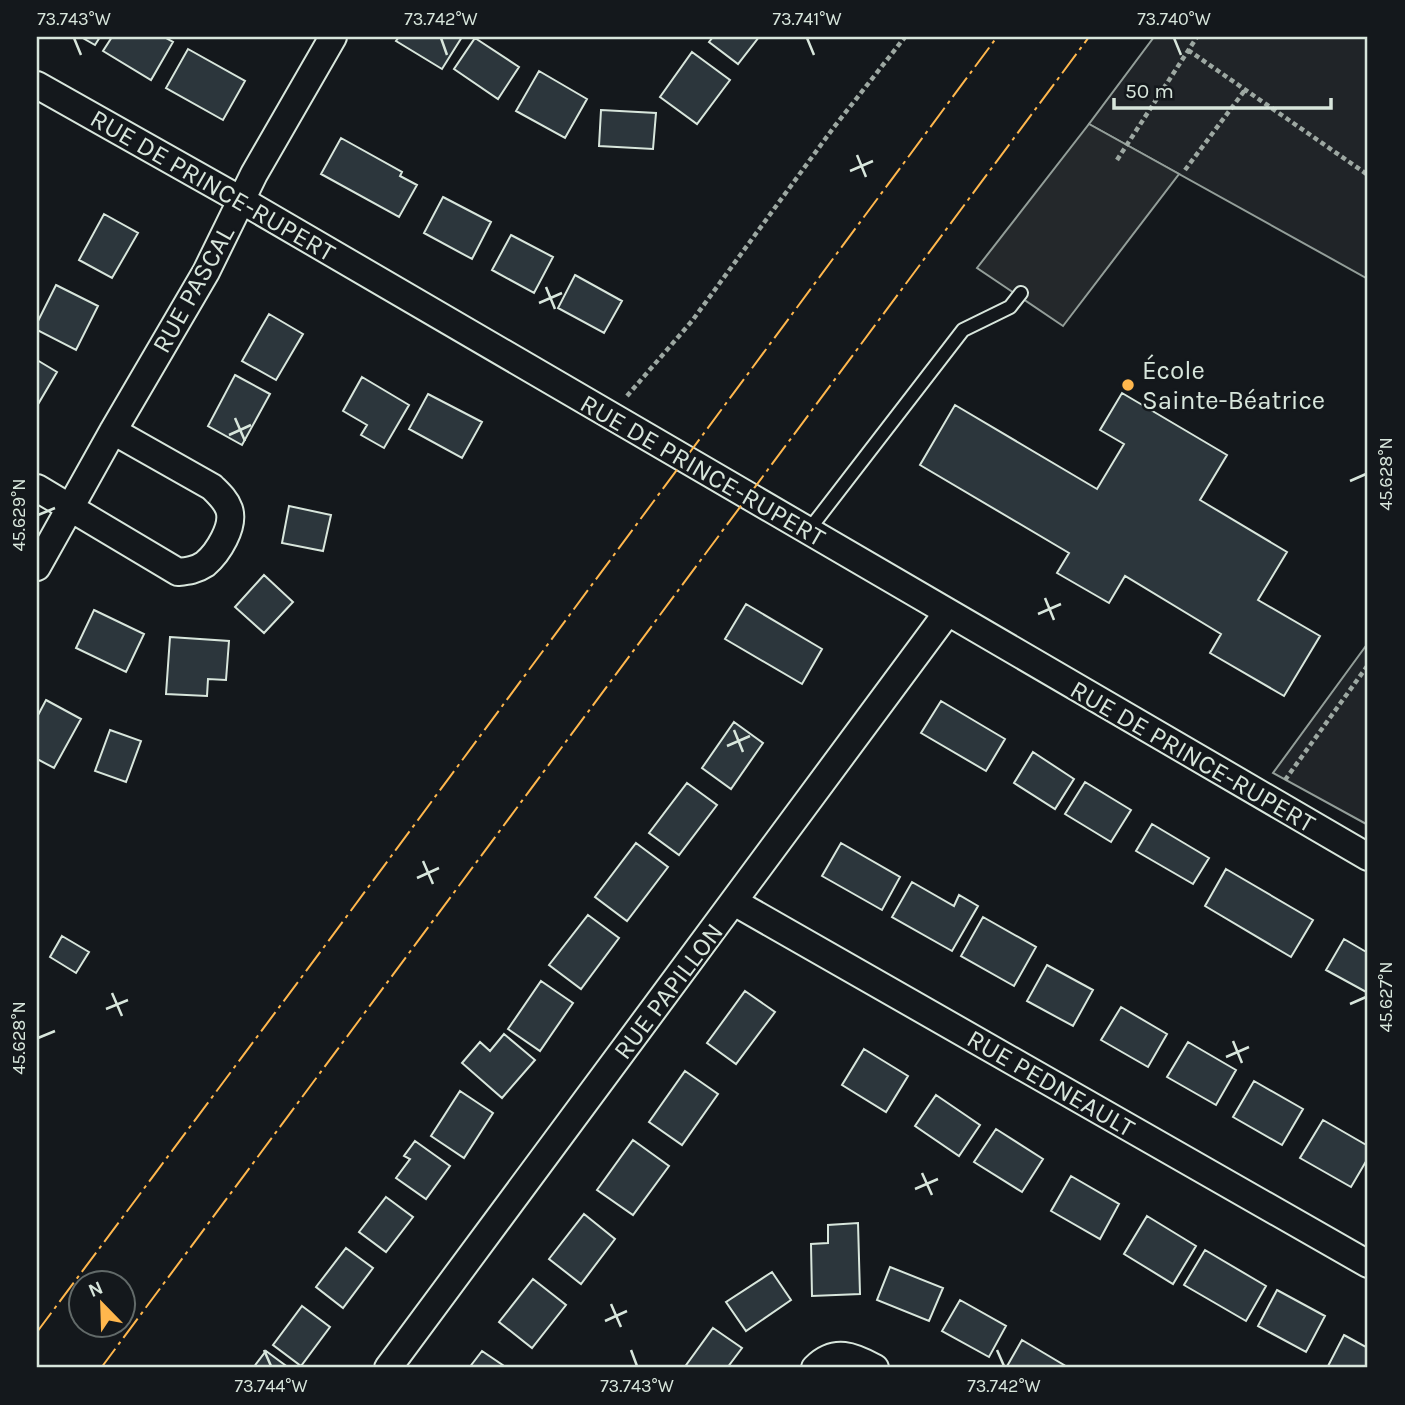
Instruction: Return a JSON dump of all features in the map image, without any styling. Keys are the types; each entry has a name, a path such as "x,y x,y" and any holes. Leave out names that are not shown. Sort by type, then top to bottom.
{"street":[{"name":"RUE PASCAL","path":"37,567 206,272 280,127 333,37"},
{"name":"RUE DE PRINCE-RUPERT","path":"37,85 241,200 1368,857"},
{"path":"37,488 178,572 192,571 206,563 226,537 230,522 229,510 223,498 212,487 113,431"},
{"name":"RUE PAPILLON","path":"387,1368 947,613"},
{"name":"RUE PEDNEAULT","path":"734,902 1368,1264"},
{"path":"815,1368 822,1361 841,1355 860,1360 875,1368"}],"lane":[{"path":"808,531 963,330 1010,307 1021,293"}],"path":[{"path":"610,415 691,321 834,127 905,37"},
{"path":"1117,160 1197,37"},
{"path":"1188,50 1368,175"},
{"path":"1185,170 1245,90"},
{"path":"1270,800 1368,665"}],"shaded area":[{"path":"1154,37 1368,37 1368,279 1089,124"},
{"path":"1089,124 1179,174 1063,326 977,268"},
{"path":"1368,643 1368,825 1273,773"}],"building":[{"path":"81,37 100,37 95,45"},
{"path":"112,37 164,37 173,42 151,80 103,51"},
{"path":"399,37 462,37 442,69 396,41"},
{"path":"713,37 759,37 738,64 709,42"},
{"path":"475,38 519,67 498,99 454,69"},
{"path":"188,49 245,81 223,120 166,88"},
{"path":"692,52 730,80 697,124 660,97"},
{"path":"539,71 587,99 565,138 516,111"},
{"path":"601,110 656,113 653,149 599,146"},
{"path":"341,138 402,172 400,176 417,185 399,217 321,174"},
{"path":"443,197 491,222 472,259 424,233"},
{"path":"104,214 138,233 112,278 79,260"},
{"path":"511,235 553,257 534,293 492,270"},
{"path":"575,275 622,301 604,333 558,308"},
{"path":"56,285 98,306 76,350 37,330 37,323"},
{"path":"269,314 303,334 276,380 242,361"},
{"path":"37,360 57,372 37,406"},
{"path":"235,375 270,394 242,445 208,426"},
{"path":"362,377 409,405 384,448 361,435 367,425 343,411"},
{"path":"1122,393 1227,455 1200,500 1287,552 1258,600 1320,636 1284,696 1210,653 1221,634 1125,576 1109,603 1057,573 1069,553 920,465 955,405 1097,489 1124,444 1100,430"},
{"path":"428,394 482,422 462,458 409,429"},
{"path":"289,506 331,515 323,551 282,543"},
{"path":"264,575 293,602 264,633 235,607"},
{"path":"746,604 822,649 802,684 725,639"},
{"path":"94,610 144,634 126,672 76,648"},
{"path":"170,637 229,641 226,680 208,679 207,696 166,694"},
{"path":"46,700 81,719 54,768 37,759 37,717"},
{"path":"941,701 1005,739 986,771 921,733"},
{"path":"734,722 763,743 731,789 702,768"},
{"path":"110,730 141,741 126,782 95,771"},
{"path":"1033,752 1074,779 1055,809 1014,783"},
{"path":"1085,782 1131,810 1111,842 1065,814"},
{"path":"687,783 717,805 679,855 649,833"},
{"path":"1152,824 1209,858 1193,884 1136,851"},
{"path":"636,843 668,867 627,921 595,897"},
{"path":"841,843 900,877 882,910 822,876"},
{"path":"1226,869 1313,920 1291,957 1205,906"},
{"path":"912,882 954,906 959,895 978,906 952,951 892,917"},
{"path":"588,915 619,938 581,989 549,965"},
{"path":"983,917 1036,947 1014,986 961,956"},
{"path":"62,936 89,952 76,973 50,957"},
{"path":"1344,939 1368,953 1368,993 1326,970"},
{"path":"1047,965 1093,990 1073,1026 1027,1001"},
{"path":"541,981 573,1003 540,1051 508,1029"},
{"path":"745,991 775,1012 736,1064 707,1043"},
{"path":"1121,1007 1167,1034 1148,1067 1101,1040"},
{"path":"504,1034 535,1060 502,1098 462,1063 480,1042 490,1051"},
{"path":"1188,1042 1236,1070 1216,1105 1167,1077"},
{"path":"864,1049 908,1076 886,1112 842,1085"},
{"path":"685,1071 718,1094 682,1145 649,1122"},
{"path":"1254,1081 1303,1109 1282,1145 1233,1117"},
{"path":"460,1091 493,1113 464,1158 431,1136"},
{"path":"936,1095 980,1125 959,1156 915,1126"},
{"path":"1323,1120 1368,1146 1368,1158 1351,1187 1300,1158"},
{"path":"996,1129 1043,1159 1022,1192 974,1162"},
{"path":"633,1140 669,1166 633,1215 597,1190"},
{"path":"415,1141 450,1166 426,1199 396,1178 410,1159 404,1156"},
{"path":"1071,1176 1119,1204 1100,1239 1051,1211"},
{"path":"386,1197 413,1217 386,1252 359,1232"},
{"path":"584,1214 615,1239 581,1284 549,1259"},
{"path":"1147,1216 1196,1246 1173,1284 1124,1254"},
{"path":"858,1223 860,1294 812,1296 811,1244 828,1243 828,1225"},
{"path":"346,1248 373,1268 343,1308 316,1287"},
{"path":"1205,1250 1266,1286 1246,1321 1184,1285"},
{"path":"890,1267 943,1288 929,1321 877,1300"},
{"path":"772,1272 791,1300 746,1331 726,1302"},
{"path":"533,1279 566,1305 532,1348 499,1322"},
{"path":"1277,1290 1325,1316 1306,1352 1258,1326"},
{"path":"960,1300 1006,1326 989,1357 942,1331"},
{"path":"302,1306 330,1327 301,1366 273,1345"},
{"path":"713,1328 742,1348 727,1368 684,1368"},
{"path":"1344,1335 1368,1348 1368,1368 1327,1368"},
{"path":"1022,1340 1069,1368 1006,1368"},
{"path":"266,1351 289,1368 253,1368"},
{"path":"482,1351 507,1368 469,1368"}],"power":[{"path":"37,1332 997,37"},
{"path":"101,1368 1089,37"}],"place":[{"name":"École Sainte-Béatrice","path":"1128,385"}]}
